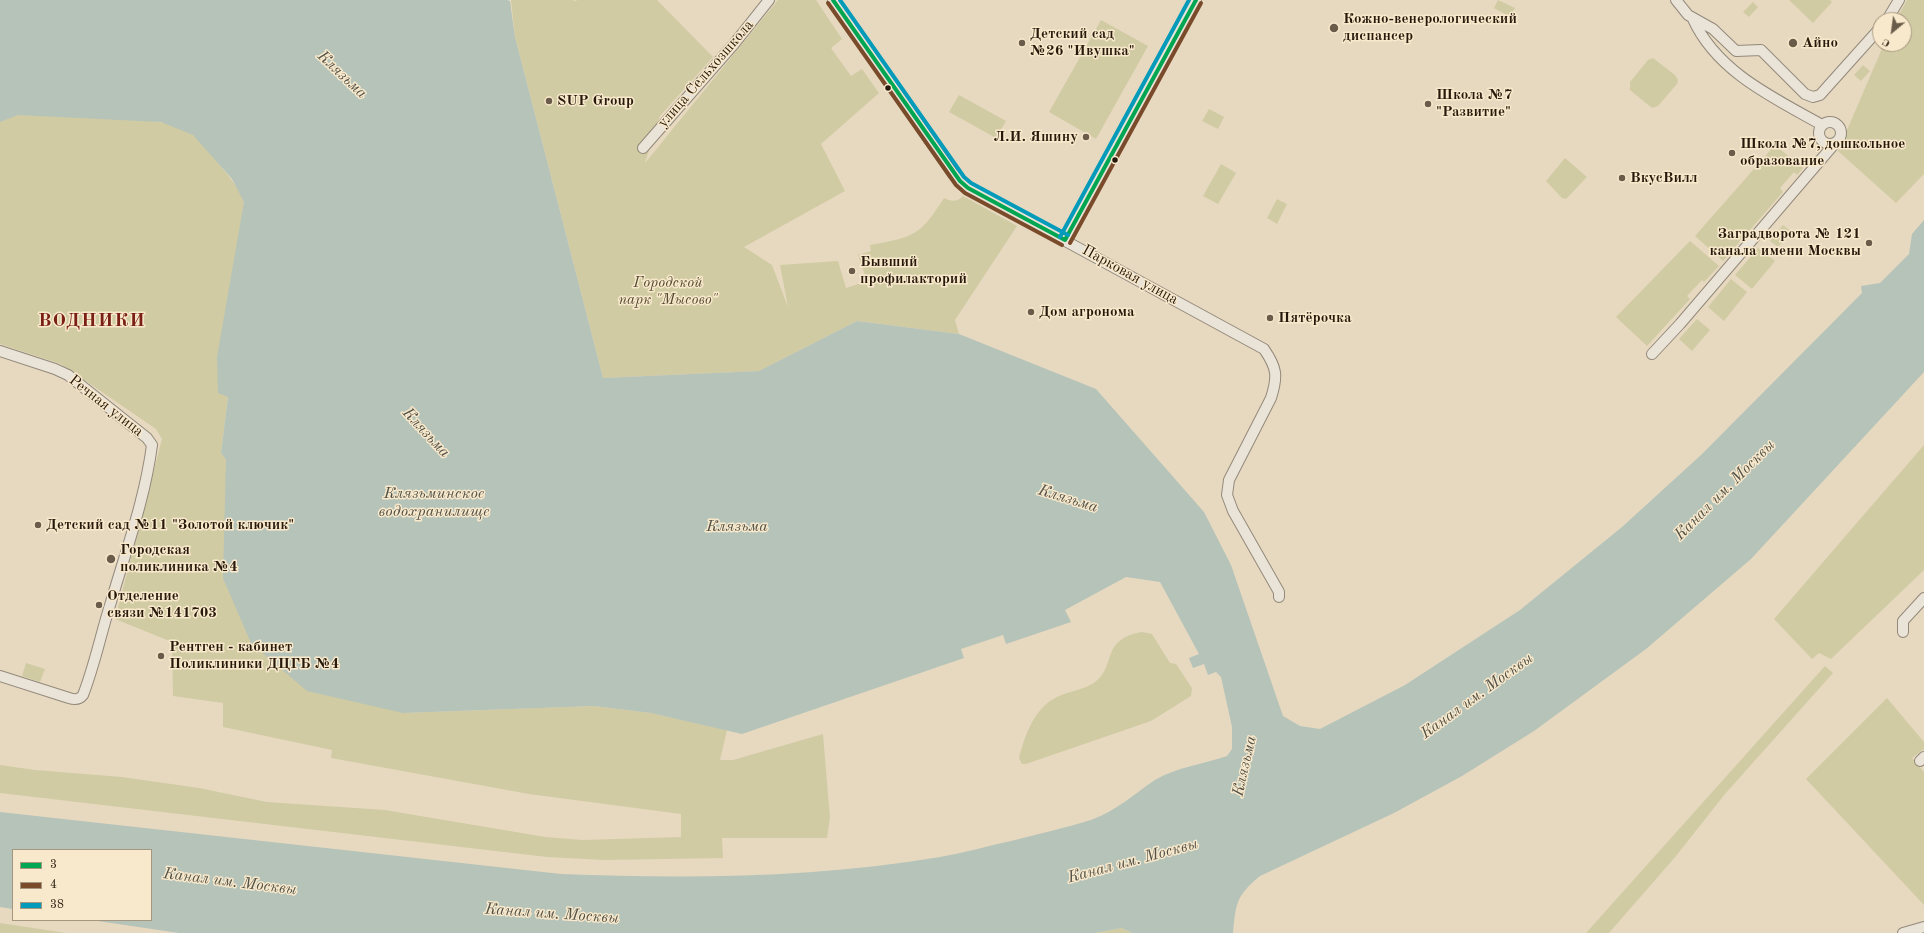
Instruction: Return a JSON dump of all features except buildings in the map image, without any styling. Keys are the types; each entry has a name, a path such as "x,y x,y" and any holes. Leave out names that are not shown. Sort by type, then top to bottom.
{"street":[{"name":"улица Сельхозшкола","path":"643,148 734,44 769,0"},
{"name":"Парковая улица","path":"833,0 960,181 968,188 1264,348 1276,371 1275,385 1271,398 1229,480 1227,495 1233,511 1279,592 1279,598"},
{"path":"1065,240 1196,0"},
{"path":"1676,0 1693,19 1702,36 1735,72 1752,85 1822,125"},
{"path":"1892,12 1899,0"},
{"path":"1693,19 1708,26 1736,51 1761,50 1805,94 1813,97 1820,95 1872,37"},
{"path":"1652,354 1680,324 1836,142 1840,137 1839,127 1831,122 1822,125 1819,131 1820,138 1826,143 1836,142"},
{"name":"Речная улица","path":"0,351 55,369 68,376 147,438 152,445 140,503 107,613 101,644 83,695 80,699 76,700 0,676"},
{"path":"1903,632 1903,621 1924,598"},
{"path":"1903,933 1924,927"}],"green space":[{"name":"Городской парк \"Мысово\"","path":"511,0 657,0 713,57 660,116 645,163 778,0 816,0 842,39 831,48 851,76 862,69 879,93 821,144 845,191 744,247 772,265 788,307 780,265 838,261 846,288 867,281 858,255 871,251 870,245 897,240 914,233 922,227 936,211 944,198 954,201 963,196 1017,226 955,320 959,334 857,321 759,371 603,378 515,37"},
{"path":"1498,0 1515,8 1510,17 1494,8"},
{"path":"1789,0 1830,0 1832,2 1813,23"},
{"path":"1907,0 1924,0 1924,174 1896,203 1838,151 1881,52 1912,52 1912,12 1900,12"},
{"path":"1753,2 1758,7 1749,17 1743,12"},
{"path":"1101,20 1148,46 1096,139 1049,112"},
{"path":"1653,58 1675,75 1678,80 1677,84 1658,106 1652,108 1630,90 1630,82 1648,60"},
{"path":"1863,65 1870,71 1861,81 1854,75"},
{"path":"959,95 1006,121 996,138 949,112"},
{"path":"1209,109 1224,117 1218,129 1202,121"},
{"path":"18,115 108,116 157,121 177,127 193,134 200,140 236,186 244,202 228,396 221,453 403,713 594,706 651,713 727,730 720,760 733,760 823,734 830,818 827,838 722,838 723,858 605,860 547,857 0,793 0,765 35,770 122,777 199,788 267,802 385,810 545,837 583,840 681,837 681,814 529,794 331,758 332,750 223,727 223,703 173,696 172,642 115,619 162,439 156,429 61,364 0,344 0,121"},
{"path":"1775,145 1803,168 1797,175 1794,172 1780,188 1783,192 1723,261 1695,236"},
{"path":"1565,158 1587,177 1566,199 1562,198 1546,181"},
{"path":"1221,164 1236,173 1218,204 1203,196"},
{"path":"1277,199 1287,204 1277,224 1267,218"},
{"path":"1783,225 1791,232 1778,247 1770,241"},
{"path":"1690,241 1719,266 1704,282 1702,280 1687,296 1690,299 1647,346 1616,317"},
{"path":"1758,248 1775,261 1752,289 1735,275"},
{"path":"1731,279 1747,292 1724,321 1708,307"},
{"path":"1697,319 1710,330 1692,351 1679,339"},
{"path":"1924,445 1924,570 1831,659 1819,653 1812,659 1774,619"},
{"path":"1142,632 1152,634 1170,663 1176,664 1192,688 1191,696 1151,721 1026,764 1022,764 1019,758 1024,740 1036,715 1042,708 1057,697 1086,687 1095,682 1102,676 1114,647 1120,641 1129,636"},
{"path":"26,663 45,669 40,682 22,676"},
{"path":"1825,666 1833,673 1725,794 1676,856 1609,933 1586,933"},
{"path":"1887,698 1924,742 1924,749 1912,758 1924,772 1924,905 1806,779"},
{"path":"0,923 66,933 0,933"},
{"path":"1122,928 1132,933 1095,933"}],"water":[{"name":"Клязьминское водохранилище","path":"0,0 510,1 515,37 603,378 759,371 857,321 959,334 1096,389 1204,512 1231,565 1283,716 1300,726 1320,729 1405,685 1520,610 1622,527 1701,455 1862,293 1861,286 1880,283 1909,254 1912,234 1924,220 1924,372 1751,559 1646,649 1534,731 1462,776 1394,813 1260,876 1246,889 1239,901 1235,914 1233,933 1132,933 1122,928 1095,933 179,933 98,921 152,921 152,849 12,849 12,909 0,907 0,812 561,874 608,876 703,876 798,873 893,864 958,854 1091,820 1109,812 1163,776 1181,769 1227,756 1232,749 1232,727 1221,677 1216,672 1208,675 1204,664 1193,668 1189,658 1199,654 1160,582 1126,577 1065,610 1071,622 1006,644 1003,635 961,649 964,658 742,734 651,713 594,706 403,713 307,691 251,643 223,578 226,460 221,453 228,397 218,393 217,357 244,202 232,179 193,135 161,122 18,115 0,122"}],"transit line":[{"name":"3","path":"833,0 960,181 968,188 1065,240"},
{"name":"38","path":"840,0 964,177 971,183 1068,235"},
{"name":"38","path":"1060,237 1189,0"},
{"name":"3","path":"1065,240 1196,0"},
{"name":"4","path":"828,3 956,185 965,193 1062,245"},
{"name":"4","path":"1070,243 1201,3"}],"place":[{"name":"Кожно-венерологический диспансер","path":"1334,28"},
{"name":"Детский сад №26 \"Ивушка\"","path":"1022,43"},
{"name":"Айно","path":"1793,43"},
{"name":"SUP Group","path":"549,101"},
{"name":"Школа №7 \"Развитие\"","path":"1428,104"},
{"name":"Л.И. Яшину","path":"1086,137"},
{"name":"Школа №7, дошкольное образование","path":"1732,153"},
{"name":"ВкусВилл","path":"1622,178"},
{"name":"Заградворота № 121 канала имени Москвы","path":"1869,243"},
{"name":"Бывший профилакторий","path":"852,271"},
{"name":"Дом агронома","path":"1031,312"},
{"name":"Пятёрочка","path":"1270,318"},
{"name":"Детский сад №11 \"Золотой ключик\"","path":"38,525"},
{"name":"Городская поликлиника №4","path":"111,559"},
{"name":"Отделение связи №141703","path":"99,605"},
{"name":"Рентген - кабинет Поликлиники ДЦГБ №4","path":"161,656"}],"district":[{"name":"ВОДНИКИ","path":"92,321"}],"water label":[{"name":"Клязьма","path":"342,75"},
{"name":"Клязьма","path":"426,433"},
{"name":"Канал им. Москвы","path":"1725,490"},
{"name":"Клязьма","path":"1068,499"},
{"name":"Клязьма","path":"737,527"},
{"name":"Канал им. Москвы","path":"1477,696"},
{"name":"Клязьма","path":"1245,766"},
{"name":"Канал им. Москвы","path":"1133,861"},
{"name":"Канал им. Москвы","path":"230,882"},
{"name":"Канал им. Москвы","path":"552,914"}]}
